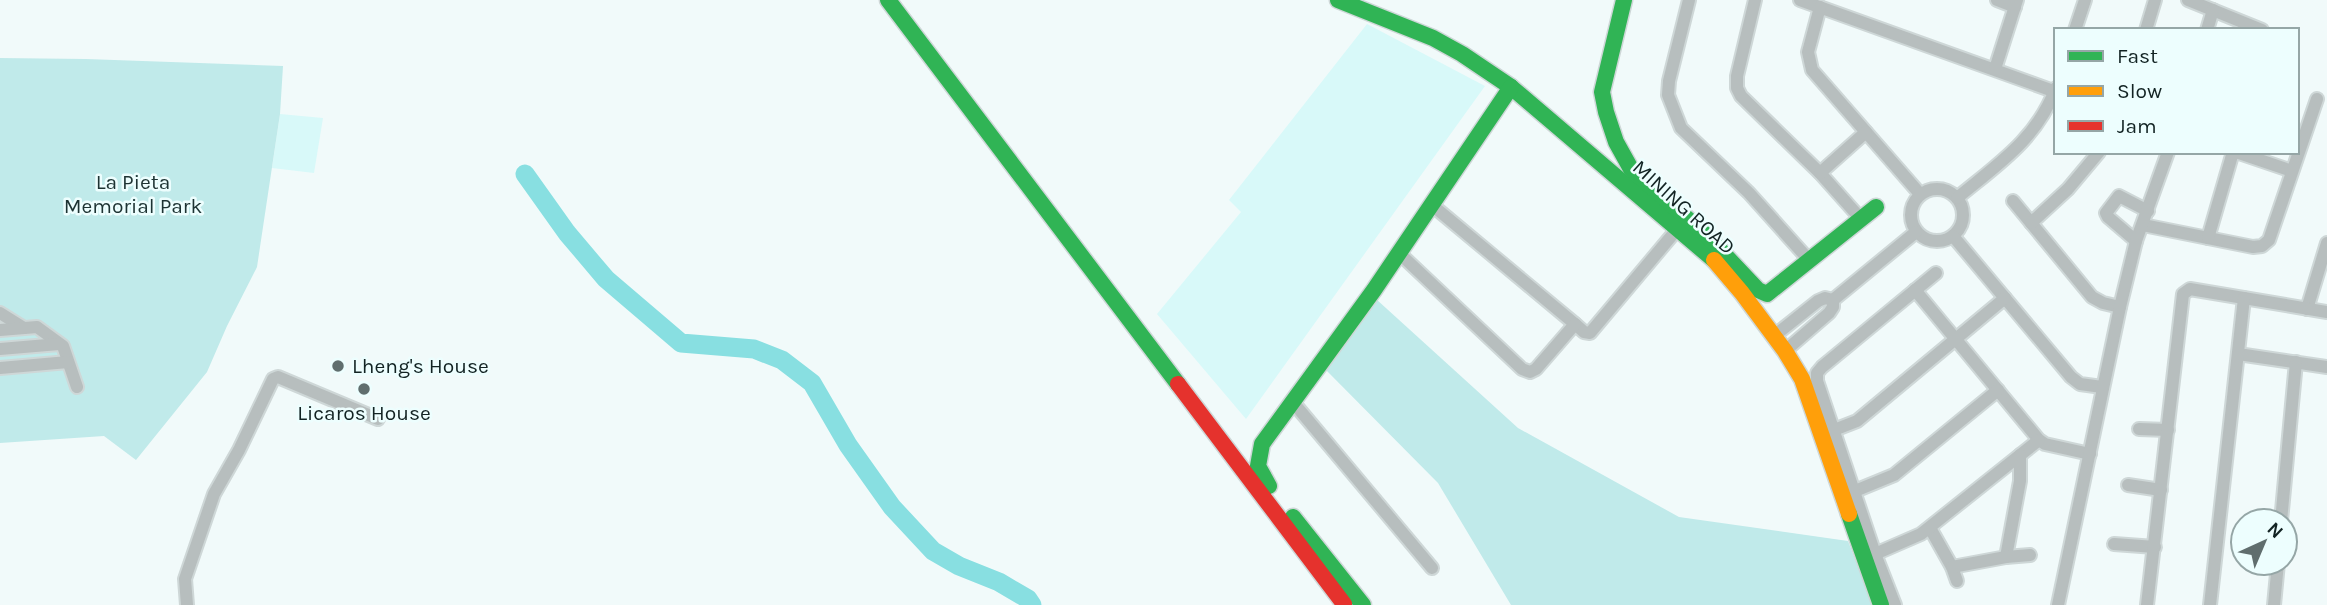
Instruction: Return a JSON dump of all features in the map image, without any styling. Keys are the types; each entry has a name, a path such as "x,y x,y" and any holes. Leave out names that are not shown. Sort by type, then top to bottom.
{"street":[{"path":"888,0 1344,604"},
{"name":"MINING ROAD","path":"1338,0 1433,38 1511,87 1710,255 1774,336 1802,379 1881,605"},
{"path":"1624,0 1602,92 1622,157 1631,169 1707,236 1762,293 1768,294 1876,207"},
{"path":"1689,0 1668,95 1681,128 1749,193 1809,260"},
{"path":"1755,0 1737,76 1737,88 1741,96 1820,173 1861,219"},
{"path":"1800,0 2054,91"},
{"path":"1995,69 2016,3 1997,0"},
{"path":"2076,28 2085,0"},
{"path":"2147,28 2155,0"},
{"path":"2188,0 2257,28"},
{"path":"1820,7 1808,52 1812,70 1920,194"},
{"path":"2208,28 2213,10"},
{"path":"1363,605 1258,471 1256,457 1262,443 1399,254 1511,87"},
{"path":"1957,198 2017,148 2041,121 2054,93"},
{"path":"2299,151 2317,99"},
{"path":"1820,173 1867,132"},
{"path":"2031,223 2068,189 2098,154"},
{"path":"2058,605 2120,307 2136,241 2167,154"},
{"path":"2208,238 2233,154"},
{"path":"2240,154 2292,171"},
{"path":"2143,225 2253,247 2262,246 2269,240 2298,154"},
{"path":"1935,188 1943,189 1957,198 1961,205 1962,222 1953,236 1946,240 1930,241 1916,232 1910,216 1911,208 1920,194 1935,188"},
{"path":"2136,241 2106,213 2119,196 2148,211"},
{"path":"2012,201 2092,297 2120,307"},
{"path":"1432,205 1584,332 1590,333 1679,227"},
{"path":"1833,300 1916,232"},
{"path":"1953,236 2071,377 2080,384 2102,387"},
{"path":"2307,309 2327,243"},
{"path":"1399,254 1522,369 1530,372 1536,369 1575,324"},
{"path":"1895,605 1875,554 1817,381 1817,373 1936,273"},
{"path":"2147,605 2183,294 2190,289 2327,312"},
{"path":"1915,290 2039,440 2045,444 2090,454"},
{"path":"1774,336 1818,301 1825,298 1833,300"},
{"path":"1834,430 1857,421 2005,298"},
{"path":"2217,605 2210,605 2244,298"},
{"path":"1785,351 1829,313 1833,300"},
{"path":"0,313 24,328"},
{"path":"1796,319 1807,332"},
{"path":"0,330 37,327 63,346 77,387"},
{"path":"0,349 59,344"},
{"path":"2238,354 2327,367"},
{"path":"0,368 68,362"},
{"path":"2282,507 2296,362"},
{"path":"187,605 185,579 215,494 273,379 278,377 378,419"},
{"path":"1855,491 1894,475 1998,390"},
{"path":"1292,401 1432,568"},
{"path":"2139,429 2168,430"},
{"path":"1875,554 1930,528 2039,440"},
{"path":"2006,556 2021,481 2020,455"},
{"path":"1240,464 1256,457"},
{"path":"2127,485 2161,490"},
{"path":"1930,528 1957,580"},
{"path":"2114,544 2155,547"},
{"path":"1952,567 2006,556 2030,555"},
{"path":"2274,605 2277,577"}],"shaded area":[{"path":"1367,24 1485,86 1246,419 1157,314 1241,212 1229,200"},
{"path":"280,114 323,118 314,173 272,168"}],"green space":[{"name":"La Pieta Memorial Park","path":"0,58 283,66 280,114 257,267 207,372 136,460 104,436 0,443"},
{"path":"1376,299 1518,428 1679,517 1848,541 1873,605 1511,605 1438,483 1324,368"}],"waterway":[{"path":"525,174 567,233 606,279 681,343 754,349 782,360 812,383 848,445 892,507 933,551 959,566 999,582 1028,599 1032,605"}],"traffic: fast":[{"path":"888,0 1178,384"},
{"path":"1338,0 1433,38 1511,87 1714,260"},
{"path":"1624,0 1602,92 1616,142 1631,169 1707,236 1758,290 1767,294 1876,207"},
{"path":"1269,486 1258,466 1262,444 1374,290 1511,87"},
{"path":"1849,514 1881,605"},
{"path":"1293,517 1363,605"}],"traffic: slow":[{"path":"1714,260 1785,351 1802,379 1849,514"}],"traffic: jam":[{"path":"1178,384 1344,604"}],"place":[{"name":"Lheng's House","path":"338,366"},
{"name":"Licaros House","path":"364,389"}]}
